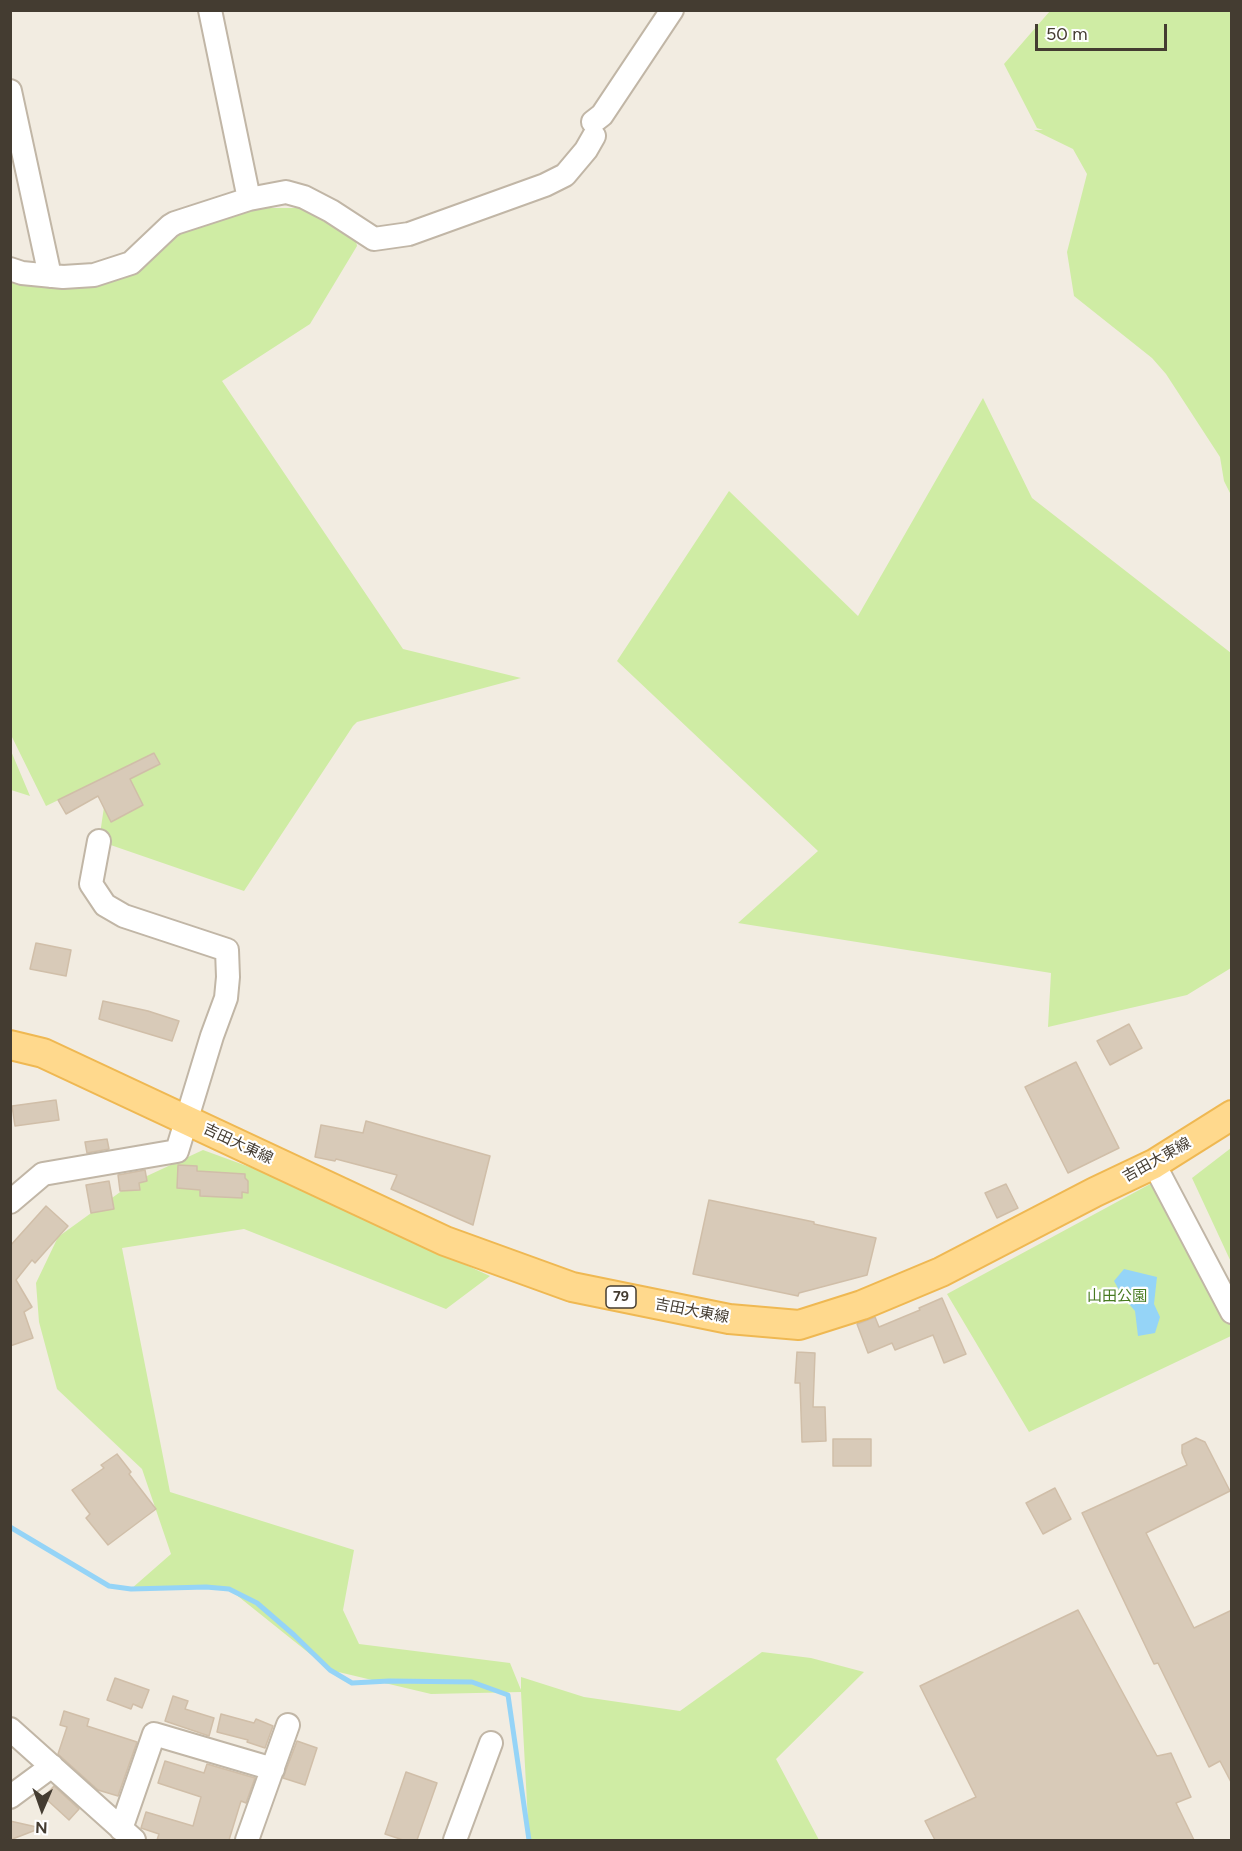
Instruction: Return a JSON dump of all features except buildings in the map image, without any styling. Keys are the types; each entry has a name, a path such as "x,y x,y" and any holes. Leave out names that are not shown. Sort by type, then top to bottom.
{"main road":[{"name":"吉田大東線","path":"10,1045 44,1053 445,1241 572,1287 729,1319 799,1325 862,1305 941,1272 1154,1164 1232,1115"}],"street":[{"path":"210,10 249,199"},
{"path":"10,268 22,273 50,276 94,275 130,263 170,226 264,195 286,192 304,197 331,211 374,239 410,234 536,188 565,175 586,150 602,115 672,10"},
{"path":"10,91 50,276"},
{"path":"10,1202 43,1174 177,1151 226,998 227,950 124,916 105,905 91,884 99,841"},
{"path":"1154,1164 1232,1312"},
{"path":"248,1840 288,1725"},
{"path":"10,1729 128,1835 154,1734 273,1769"},
{"path":"455,1840 490,1743"},
{"path":"10,1797 52,1766"}],"green space":[{"path":"1050,11 1231,11 1231,495 1224,481 1220,457 1166,374 1152,358 1074,296 1067,252 1087,174 1073,149 1034,130 1043,130 1037,128 1004,64"},
{"path":"253,208 309,208 354,231 357,246 310,324 222,381 403,649 521,678 357,722 244,891 99,841 104,807 104,778 46,806 11,735 11,269 22,273 141,269 169,235"},
{"path":"983,398 1032,498 1231,653 1231,968 1187,995 1048,1027 1051,973 738,923 818,851 617,661 729,491 858,616"},
{"path":"11,751 30,796 11,790"},
{"path":"1231,1148 1231,1262 1192,1178"},
{"path":"203,1150 255,1169 490,1276 446,1309 244,1229 122,1248 170,1492 354,1550 343,1610 359,1644 510,1663 521,1690 521,1677 584,1697 680,1711 762,1652 811,1658 864,1672 776,1759 819,1840 529,1840 521,1692 431,1694 330,1670 229,1589 131,1589 171,1554 142,1469 57,1389 39,1322 36,1283 58,1237 134,1182"},
{"name":"山田公園","path":"1152,1183 1231,1322 1231,1336 1029,1432 947,1294"}],"water":[{"path":"1124,1269 1157,1277 1154,1304 1160,1317 1155,1333 1138,1336 1135,1311 1123,1297 1114,1281"}],"waterway":[{"path":"10,1527 109,1586 131,1589 206,1587 229,1589 257,1603 330,1670 352,1683 472,1682 508,1695 529,1840"}]}
